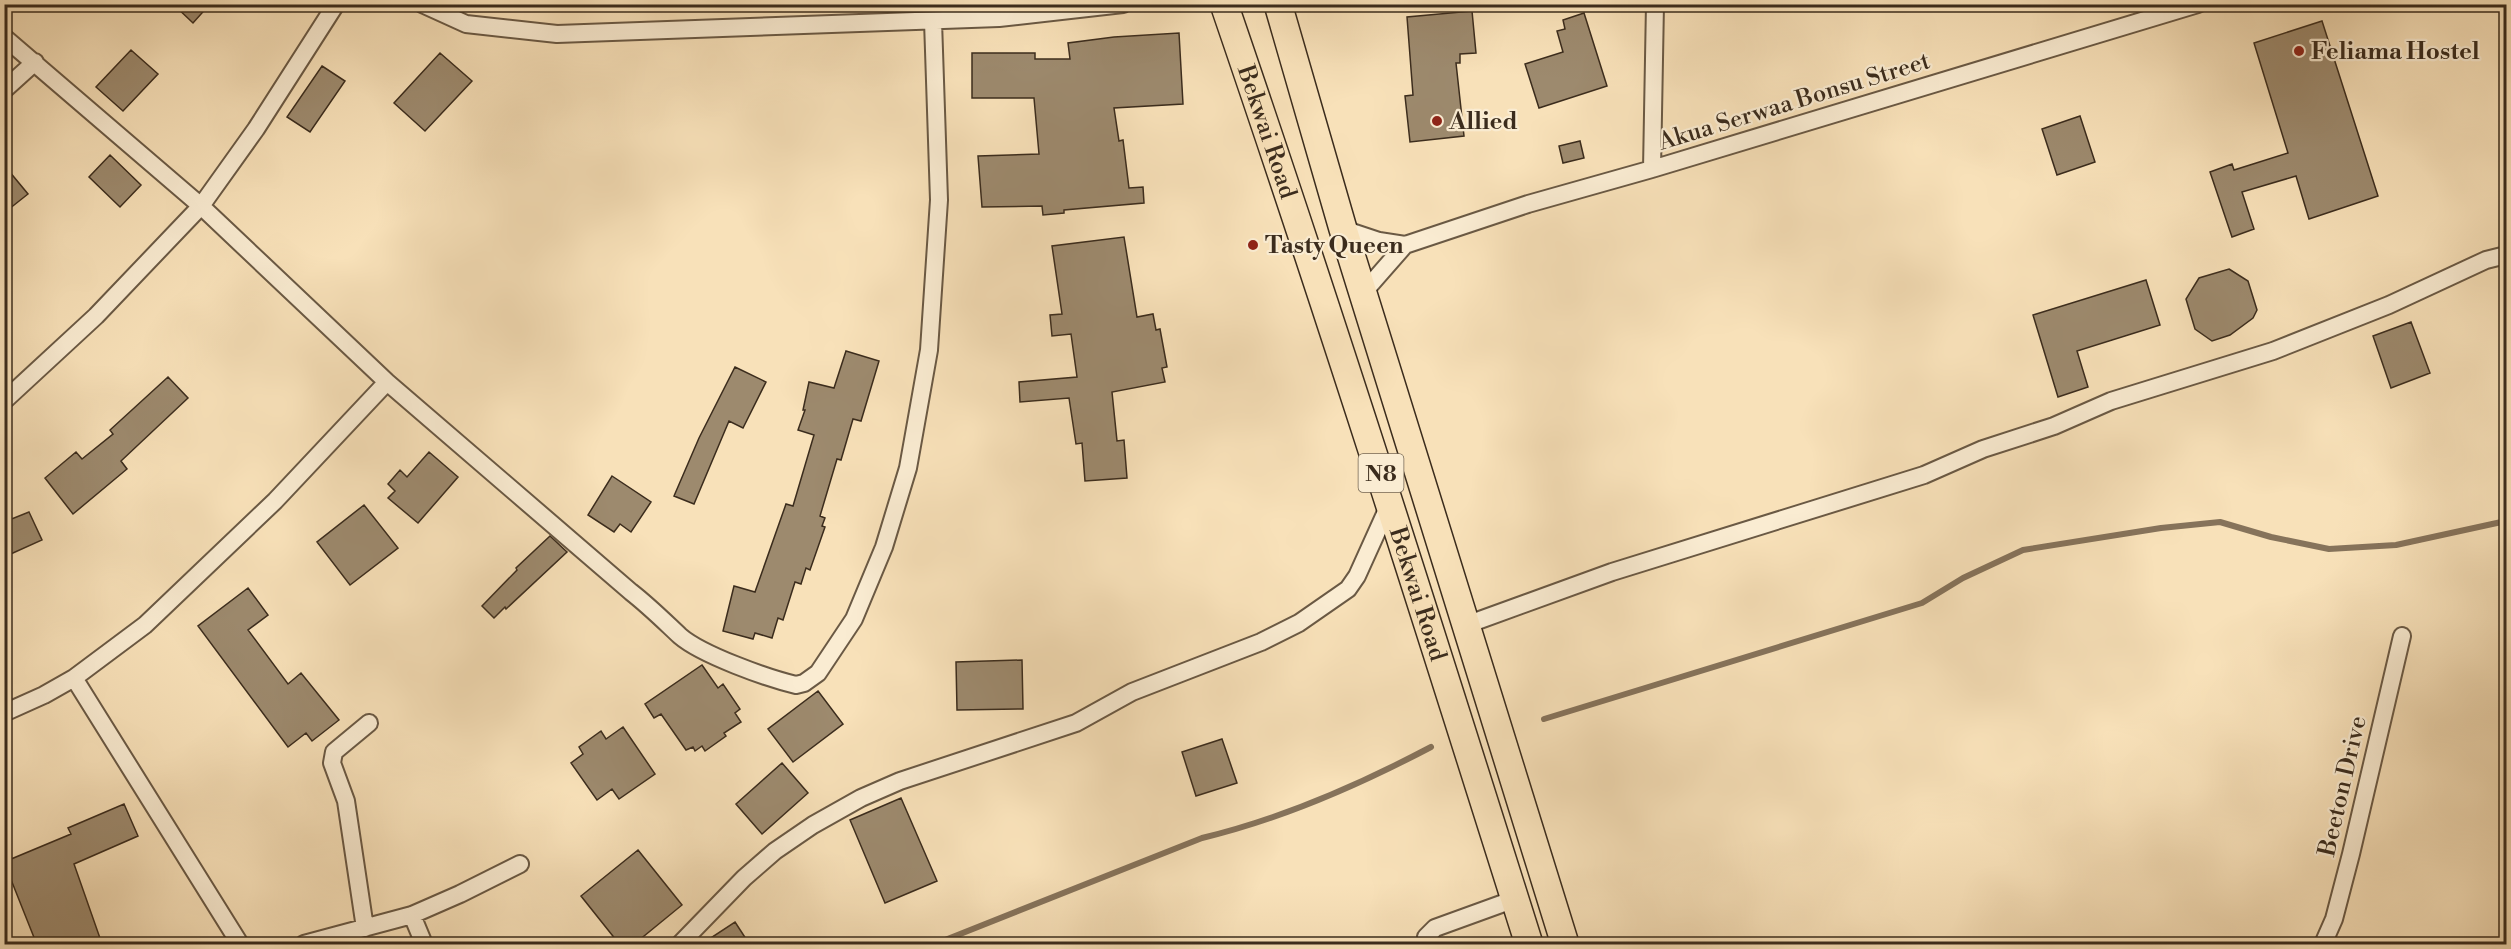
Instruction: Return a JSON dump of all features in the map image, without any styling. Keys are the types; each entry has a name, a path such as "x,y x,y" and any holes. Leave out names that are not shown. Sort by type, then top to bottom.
{"highway":[{"name":"Bekwai Road","path":"1224,4 1317,276 1529,945"},
{"name":"Bekwai Road","path":"1278,4 1342,229 1565,945"}],"street":[{"path":"4,401 96,316 201,206 256,129 336,4"},
{"path":"422,4 466,24 557,34 999,18 1123,4"},
{"path":"1652,169 1655,4"},
{"name":"Akua Serwaa Bonsu Street","path":"1405,244 1528,204 1652,169 2198,4"},
{"path":"4,37 201,206 387,382 654,609 680,636 706,652 796,685 812,679 854,619 884,547 908,468 929,350 939,200 933,21"},
{"path":"4,90 35,62"},
{"path":"1342,229 1379,241 1405,244"},
{"path":"1363,293 1405,244"},
{"path":"1466,626 1612,572 1924,475 1983,449 2054,426 2111,401 2273,351 2389,305 2486,260 2506,255"},
{"path":"4,713 74,678 145,625 275,501 387,382"},
{"path":"680,945 744,878 775,851 813,825 861,798 900,781 1076,723 1132,692 1262,642 1299,623 1348,589 1358,576 1390,502"},
{"name":"Beeton Drive","path":"2323,945 2340,897 2402,636"},
{"path":"74,678 240,945"},
{"path":"365,928 346,801 332,763 334,752 369,723"},
{"path":"304,945 412,915 520,864"},
{"path":"1425,945 1426,937 1435,928 1515,899"},
{"path":"412,915 424,945"}],"building":[{"path":"173,4 210,4 193,23"},
{"path":"1472,11 1476,53 1460,54 1460,63 1456,63 1464,136 1410,142 1405,96 1413,95 1407,17"},
{"path":"1584,13 1607,86 1539,108 1525,64 1563,52 1557,31 1565,29 1563,20"},
{"path":"2322,21 2378,196 2309,219 2296,176 2242,192 2254,229 2232,237 2210,172 2232,164 2234,170 2288,153 2254,43"},
{"path":"1179,33 1183,104 1114,108 1119,141 1123,140 1129,188 1143,187 1144,203 1064,210 1064,213 1043,215 1042,206 982,207 978,156 1039,154 1034,98 972,98 972,53 1035,53 1035,59 1070,59 1068,43 1114,37"},
{"path":"131,50 158,74 123,111 96,87"},
{"path":"440,53 472,81 425,131 394,103"},
{"path":"322,66 345,81 310,132 287,117"},
{"path":"2080,116 2095,162 2057,175 2042,129"},
{"path":"1580,141 1584,158 1563,163 1559,146"},
{"path":"110,155 141,185 120,207 89,177"},
{"path":"4,165 28,194 4,213"},
{"path":"1124,237 1137,317 1153,314 1156,330 1160,329 1167,367 1162,368 1165,382 1112,392 1117,441 1124,440 1127,478 1085,481 1082,443 1076,444 1069,398 1020,402 1019,382 1077,377 1071,334 1052,336 1050,315 1062,314 1052,246"},
{"path":"2229,269 2248,281 2257,310 2253,318 2230,335 2212,341 2195,329 2186,299 2199,278"},
{"path":"2146,280 2160,325 2077,351 2088,387 2058,397 2033,315"},
{"path":"2411,322 2430,373 2391,388 2373,336"},
{"path":"846,351 879,361 861,421 853,419 841,460 837,459 820,516 825,518 822,526 825,527 810,570 806,568 801,584 795,582 783,620 778,618 772,638 755,633 753,639 723,631 734,586 755,592 786,504 793,506 814,435 798,430 805,410 803,410 809,382 834,388"},
{"path":"735,367 766,382 743,428 729,421 694,504 674,496 699,438"},
{"path":"168,377 188,398 121,461 127,469 73,514 45,478 76,452 82,459 113,434 110,430"},
{"path":"429,452 458,477 418,523 388,498 395,491 388,484 400,470 407,477"},
{"path":"612,476 651,502 631,532 620,524 614,532 588,515"},
{"path":"364,505 398,548 350,585 317,542"},
{"path":"29,512 42,540 4,557 4,522"},
{"path":"550,536 567,552 494,618 482,606 517,570 516,568"},
{"path":"248,588 268,615 248,630 288,684 301,673 339,720 312,741 306,733 288,747 198,626"},
{"path":"1022,660 1023,709 957,710 956,662"},
{"path":"702,665 718,688 723,684 740,709 735,713 741,722 724,733 726,736 705,751 702,746 695,751 693,747 686,750 661,714 654,718 645,704"},
{"path":"818,691 843,724 793,762 768,729"},
{"path":"623,727 655,774 619,799 612,789 597,800 571,763 583,754 579,747 601,731 606,739"},
{"path":"1222,739 1237,783 1196,796 1182,752"},
{"path":"782,763 808,793 762,834 736,804"},
{"path":"901,798 937,881 885,903 850,820"},
{"path":"124,804 138,836 74,864 101,941 91,945 37,945 4,862 71,834 68,828"},
{"path":"638,850 682,905 633,945 620,945 581,896"},
{"path":"735,922 750,945 700,945"}],"waterway":[{"path":"1544,719 1922,603 1963,578 2023,550 2161,528 2220,522 2271,537 2329,549 2396,545 2506,521"},
{"path":"935,944 1202,838 1261,821 1320,800 1431,747"}],"place":[{"name":"Feliama Hostel","path":"2299,51"},
{"name":"Allied","path":"1437,121"},
{"name":"Tasty Queen","path":"1253,245"}]}
